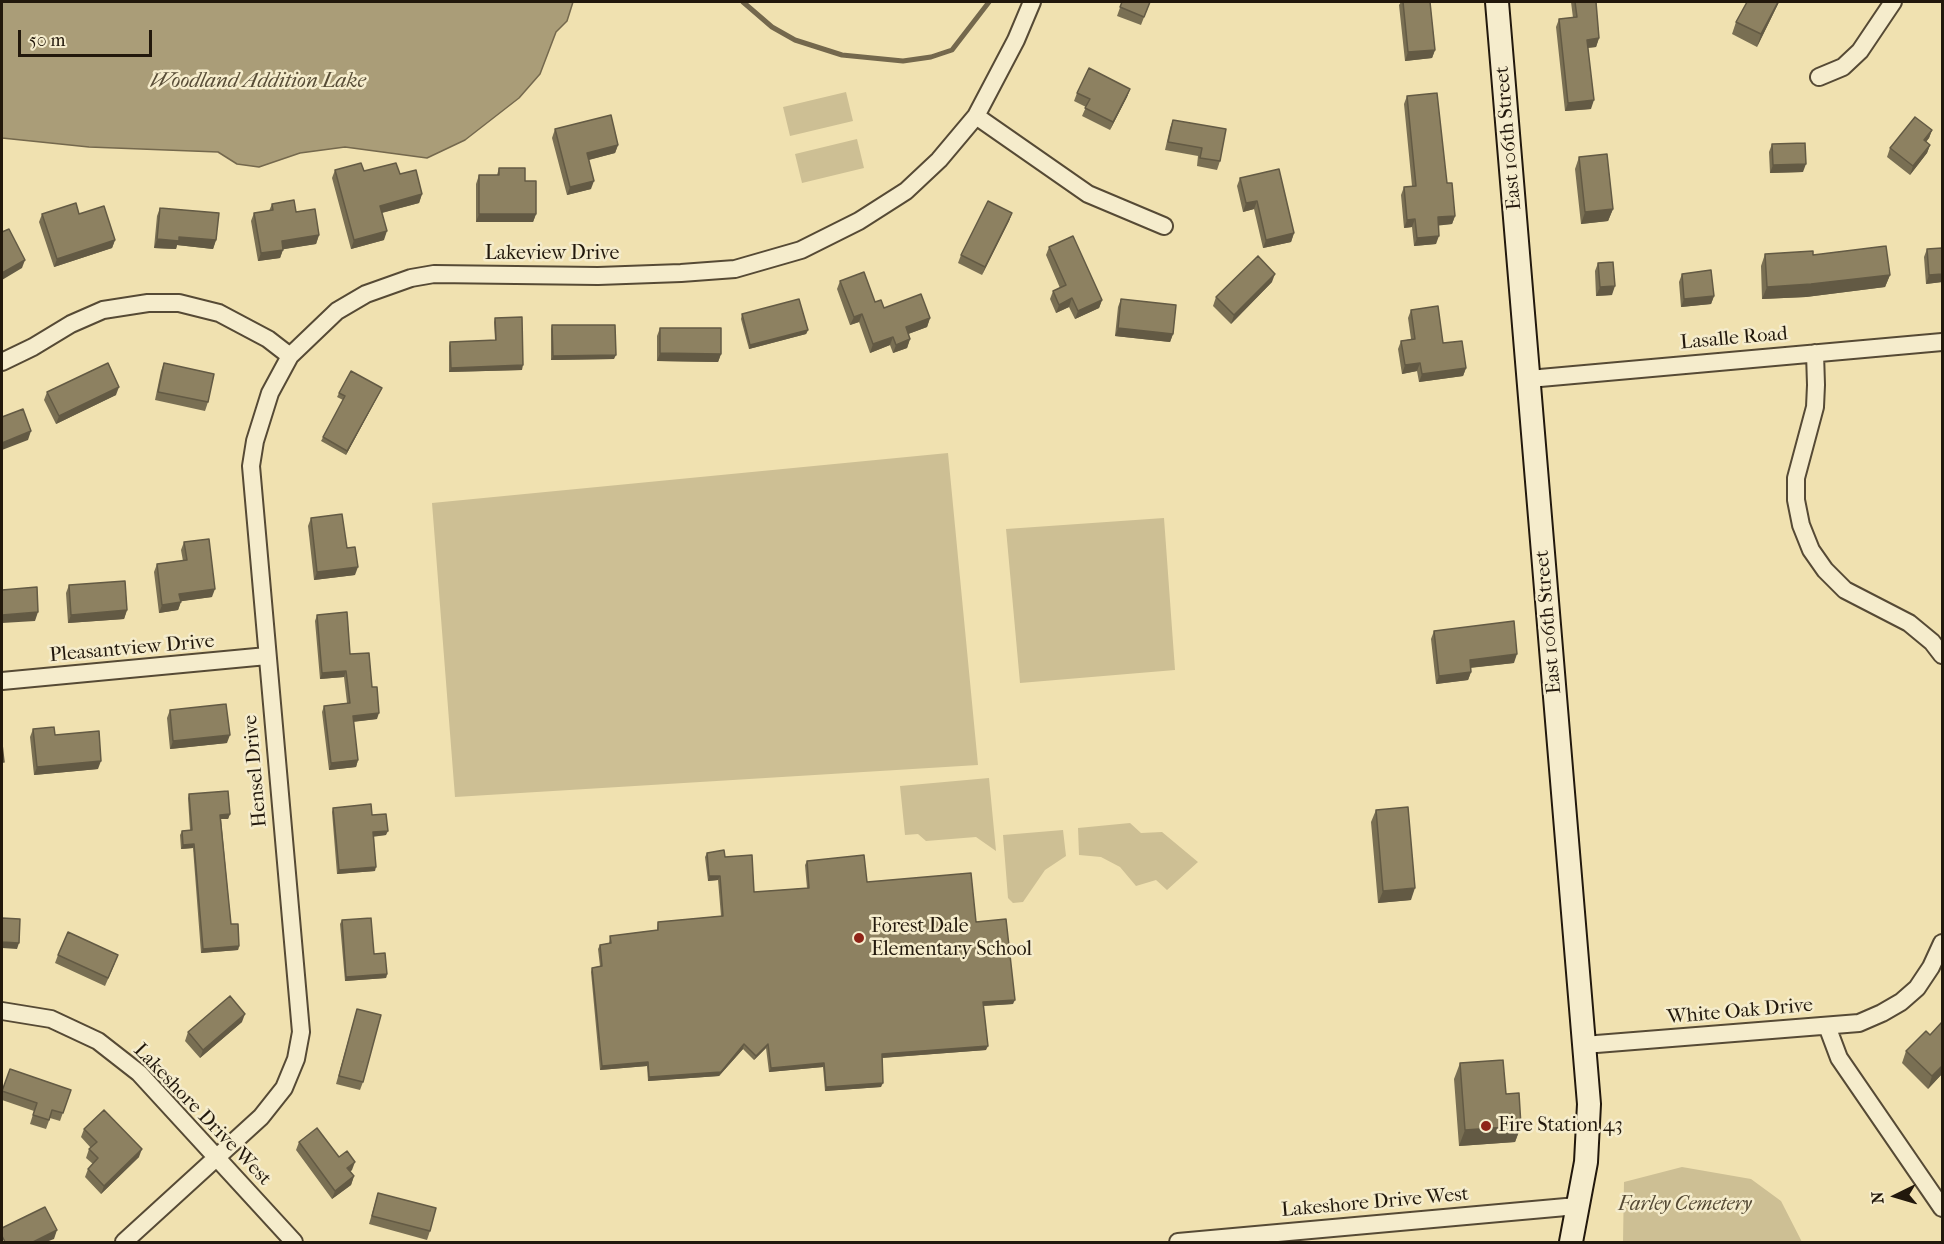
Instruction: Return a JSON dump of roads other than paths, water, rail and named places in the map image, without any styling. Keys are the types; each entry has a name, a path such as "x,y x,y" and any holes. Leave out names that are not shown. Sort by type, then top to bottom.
{"street":[{"name":"Lakeview Drive","path":"290,356 337,311 366,294 411,278 434,274 602,276 681,273 735,269 801,250 859,221 906,191 939,160 976,116 1016,40 1032,2"},
{"name":"East 106th Street","path":"1497,2 1589,1104 1586,1162 1571,1242"},
{"path":"1819,77 1843,68 1860,51 1893,2"},
{"path":"976,116 1088,194 1164,226"},
{"path":"2,362 33,347 71,324 103,310 148,303 178,303 219,313 268,339 290,356"},
{"name":"Lasalle Road","path":"1529,379 1942,342"},
{"path":"1815,353 1815,407 1796,478 1796,500 1801,525 1811,550 1825,570 1845,590 1909,623 1932,642 1942,655"},
{"name":"Hensel Drive","path":"124,1242 261,1118 284,1088 296,1059 301,1032 251,466 255,441 270,393 290,356"},
{"name":"Pleasantview Drive","path":"2,681 267,656"},
{"path":"1827,1026 1859,1023 1901,1002 1917,988 1931,968 1942,943"},
{"name":"Lakeshore Drive West","path":"2,1011 51,1018 98,1041 139,1073 294,1242"},
{"name":"White Oak Drive","path":"1584,1045 1827,1026 1839,1059 1942,1208"},
{"name":"Lakeshore Drive West","path":"1178,1242 1577,1206"}],"water":[{"name":"Woodland Addition Lake","path":"2,2 573,2 567,21 556,32 540,74 519,98 465,140 427,158 345,147 300,153 259,167 237,164 218,152 89,147 2,138"}],"waterway":[{"path":"743,2 772,27 795,40 842,55 903,61 931,57 952,50 989,2"}],"place":[{"name":"Forest Dale Elementary School","path":"859,938"},
{"name":"Fire Station 43","path":"1486,1126"}],"park label":[{"name":"Farley Cemetery","path":"1685,1205"}]}
